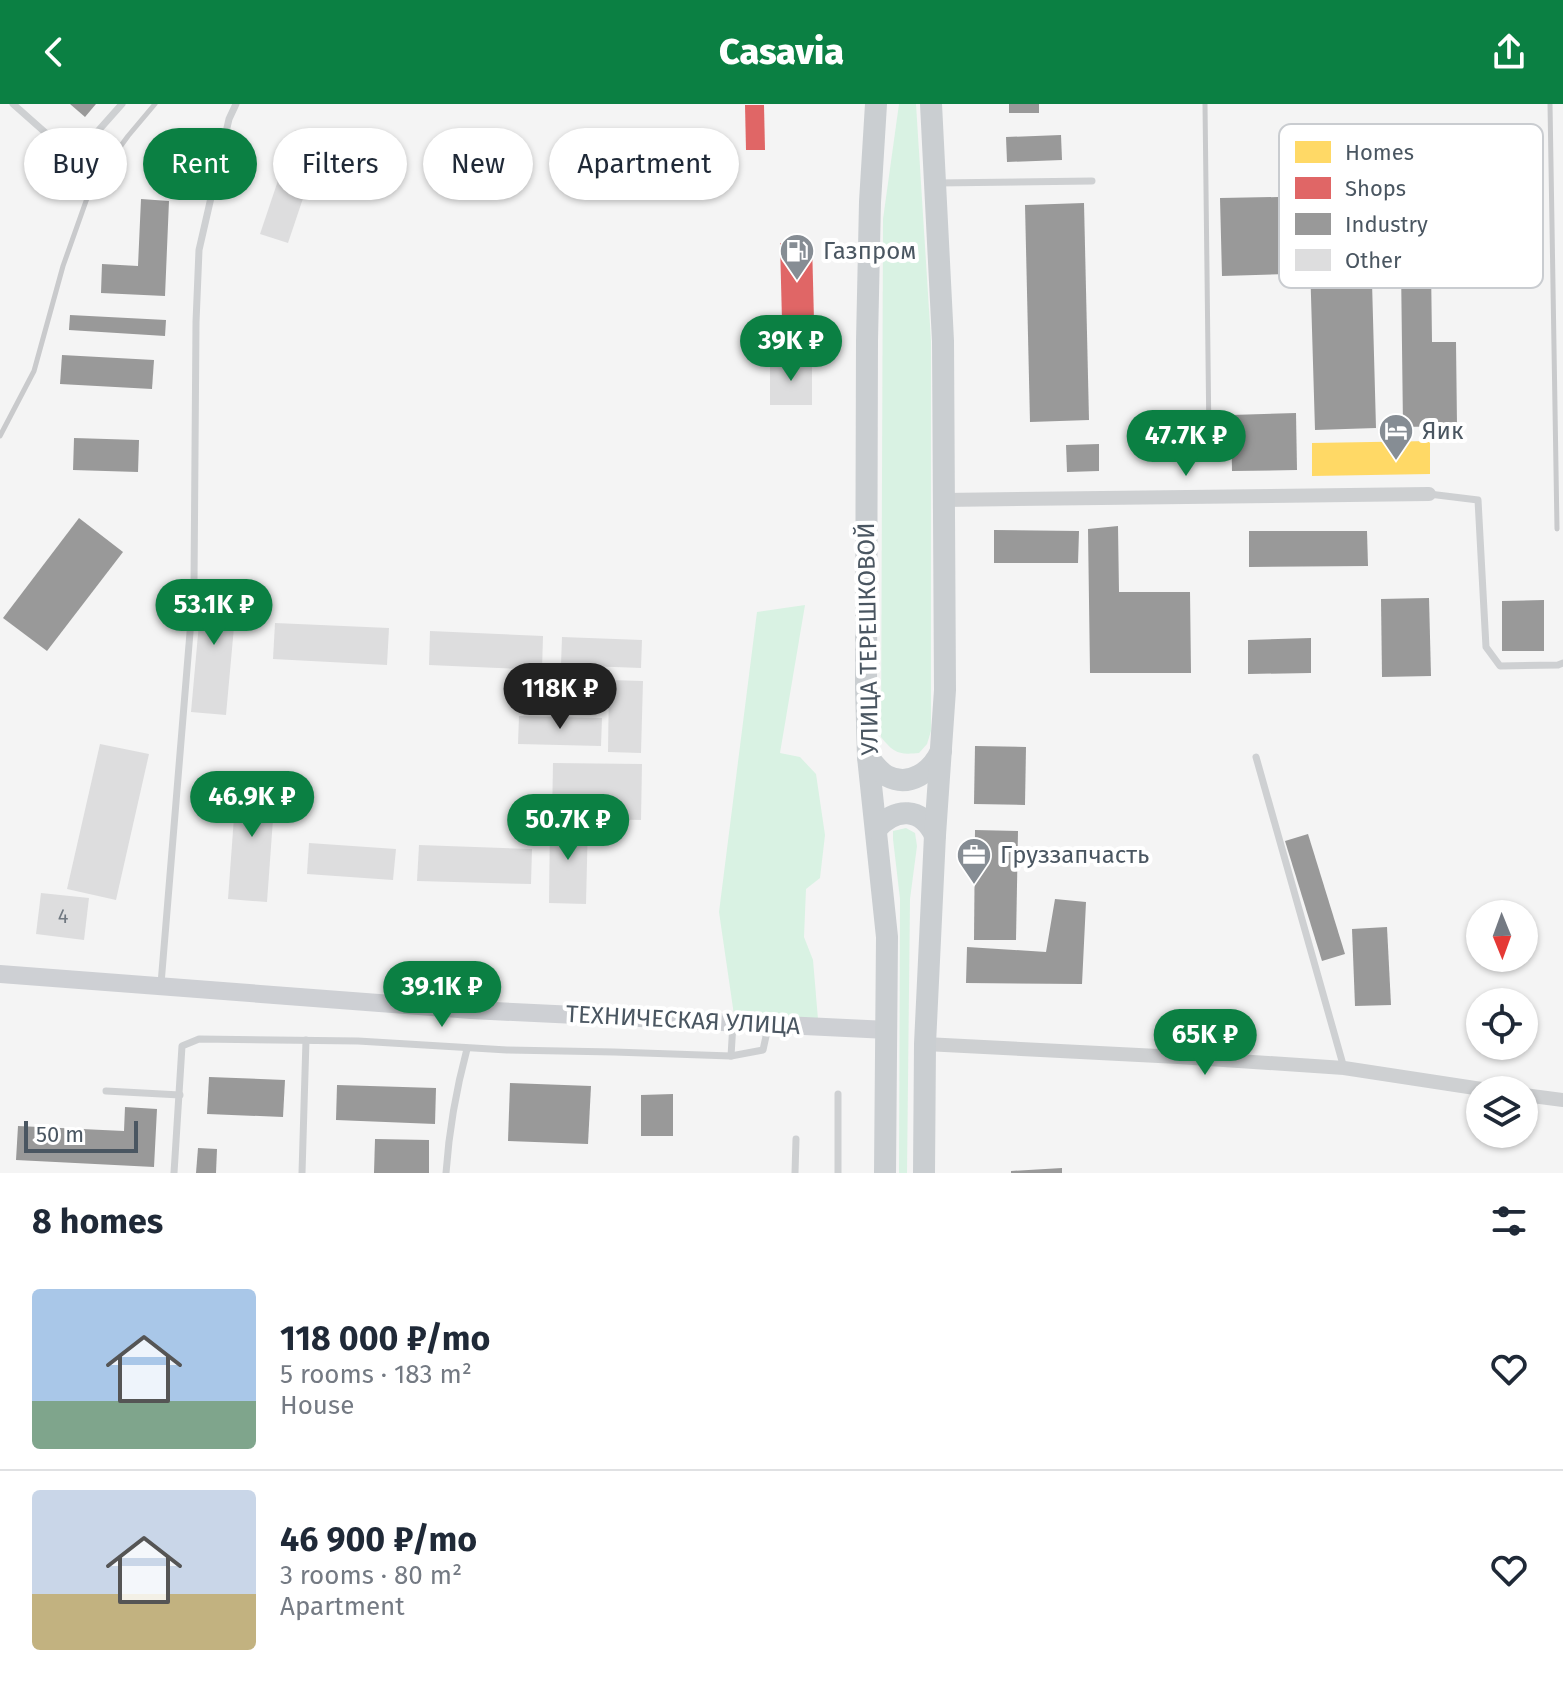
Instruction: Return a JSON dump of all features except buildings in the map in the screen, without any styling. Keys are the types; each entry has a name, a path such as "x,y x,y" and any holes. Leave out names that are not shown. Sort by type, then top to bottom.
{"main road":[{"name":"УЛИЦА ТЕРЕШКОВОЙ","path":"876,104 867,341 866,688 868,757 887,937 885,1173"},
{"path":"924,1173 925,1044 945,690 943,341 931,104"},
{"path":"868,757 878,770 890,778 903,780 926,772 936,763 942,749"},
{"path":"876,829 885,819 897,814 909,814 922,817 935,835"}],"street":[{"path":"943,500 1429,494"},
{"name":"ТЕХНИЧЕСКАЯ УЛИЦА","path":"0,974 471,1010 888,1030"},
{"path":"925,1044 1344,1068 1466,1087"},
{"path":"1538,1097 1563,1100"}],"lane":[{"path":"13,104 74,158 122,104"},
{"path":"160,986 194,584 199,250 229,119 236,104"},
{"path":"935,183 1092,181"},
{"path":"1429,494 1478,500 1486,647 1500,666 1563,663"},
{"path":"1256,757 1344,1068"},
{"path":"731,1056 733,1023"},
{"path":"174,1173 182,1046 199,1039 358,1041 467,1049 731,1056 763,1050 768,1025"},
{"path":"302,1173 306,1040"},
{"path":"446,1173 453,1112 467,1049"},
{"path":"106,1091 180,1095"},
{"path":"838,1094 838,1173"},
{"path":"795,1173 796,1139"}],"green space":[{"path":"899,104 916,104 931,341 931,731 927,744 919,753 912,754 897,752 881,737 883,219"},
{"path":"805,605 780,753 800,757 816,774 825,835 820,878 806,889 804,937 813,960 818,1019 734,1015 719,912 757,612"},
{"path":"906,828 915,833 917,846 910,899 907,1173 899,1173 900,899 893,831"}],"railway":[{"path":"0,436 34,371 63,266 91,187 155,104"},
{"path":"1205,104 1209,440"},
{"path":"1550,104 1557,529"}],"place":[{"name":"Газпром","path":"797,282"},
{"name":"Яик","path":"1396,462"},
{"name":"Груззапчасть","path":"974,886"}]}
